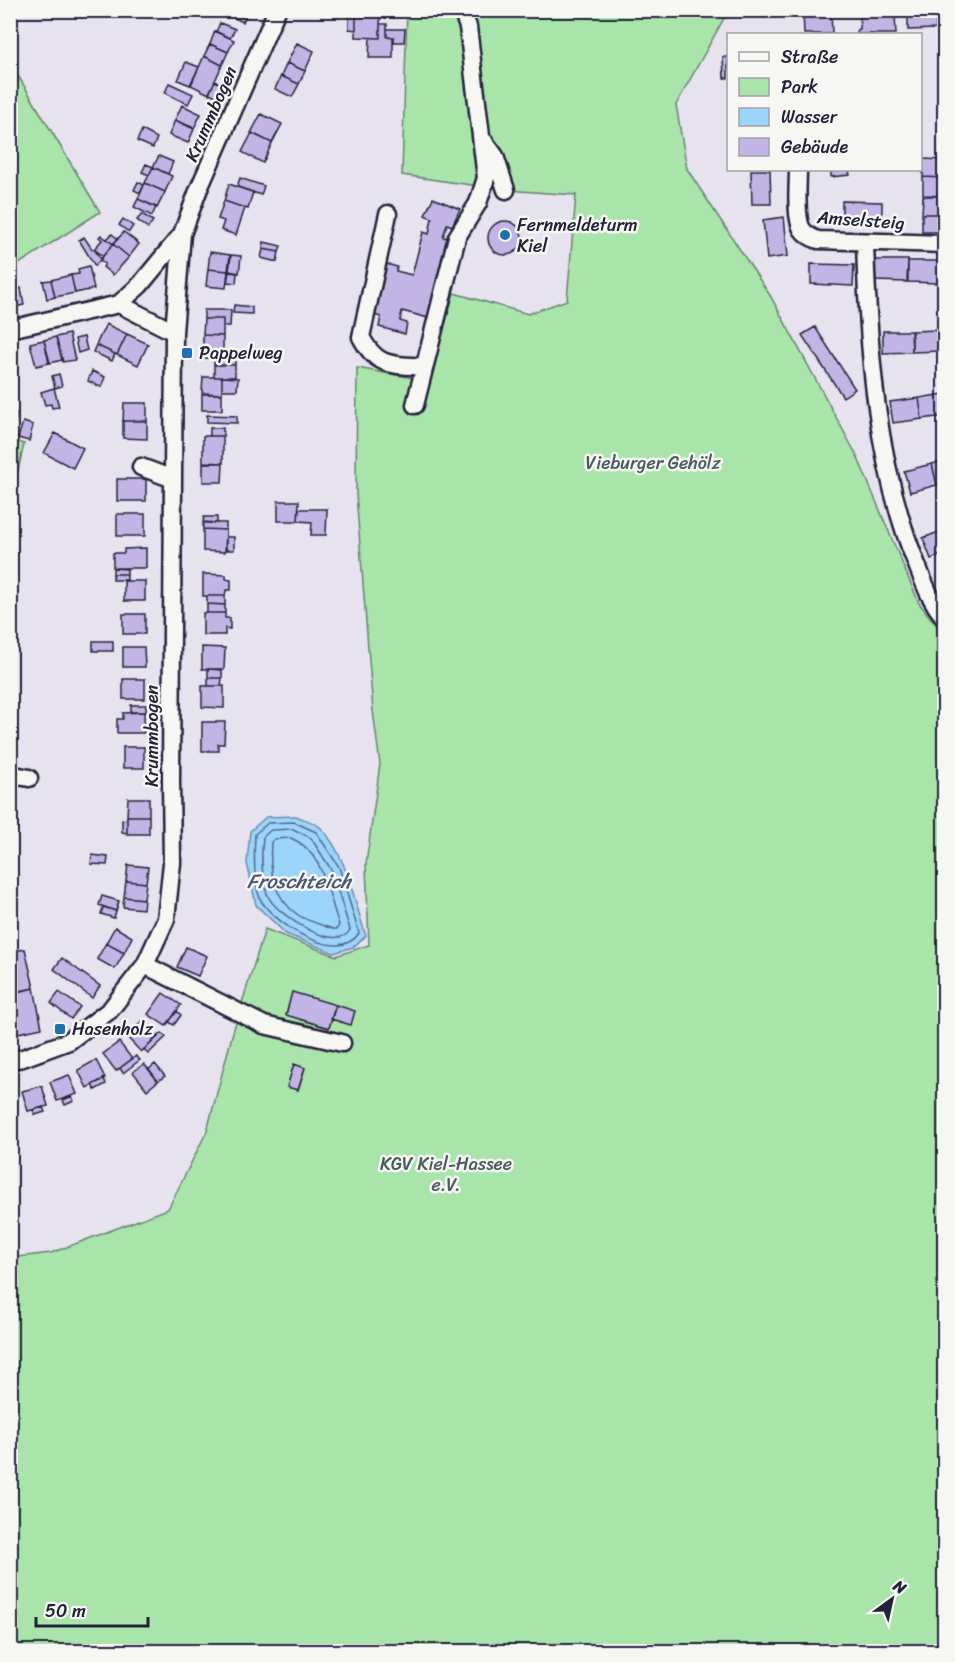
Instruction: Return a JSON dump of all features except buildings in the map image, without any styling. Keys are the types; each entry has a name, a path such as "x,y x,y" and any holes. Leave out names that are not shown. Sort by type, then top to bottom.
{"street":[{"name":"Krummbogen","path":"10,1060 23,1058 69,1041 110,1010 145,965 166,919 172,863 174,332 182,234 198,191 277,10"},
{"path":"415,405 457,237 478,203 486,178 468,27 462,10"},
{"path":"481,138 495,156 506,190"},
{"name":"Amselsteig","path":"798,171 799,220 807,235 818,240 945,244"},
{"path":"388,214 361,337 369,352 384,363 424,368"},
{"name":"Krummbogen","path":"119,304 140,285 182,234"},
{"path":"865,242 867,326 876,399 888,467 905,536 932,603 945,617"},
{"path":"10,329 119,304 174,332"},
{"path":"141,467 173,479"},
{"path":"10,774 29,778"},
{"path":"145,965 264,1025 342,1043"}],"green space":[{"path":"407,11 728,11 676,105 687,169 771,297 857,456 919,603 944,635 944,1651 11,1651 10,1258 51,1253 168,1209 207,1131 233,1032 265,929 336,956 369,945 366,864 380,764 373,711 356,494 357,368 429,381 454,293 528,314 567,300 576,195 506,190 402,175"},
{"path":"11,64 100,212 10,269"},
{"path":"11,409 17,413 12,440 24,444 11,502"}],"water":[{"name":"Froschteich","path":"296,816 321,828 330,839 344,865 366,936 353,947 334,953 286,934 256,905 247,863 250,831 266,817"}],"place":[{"name":"Fernmeldeturm Kiel","path":"505,235"},
{"name":"Pappelweg","path":"187,353"},
{"name":"Hasenholz","path":"60,1029"}],"park label":[{"name":"Vieburger Gehölz","path":"653,463"},
{"name":"KGV Kiel-Hassee e.V.","path":"446,1174"}]}
